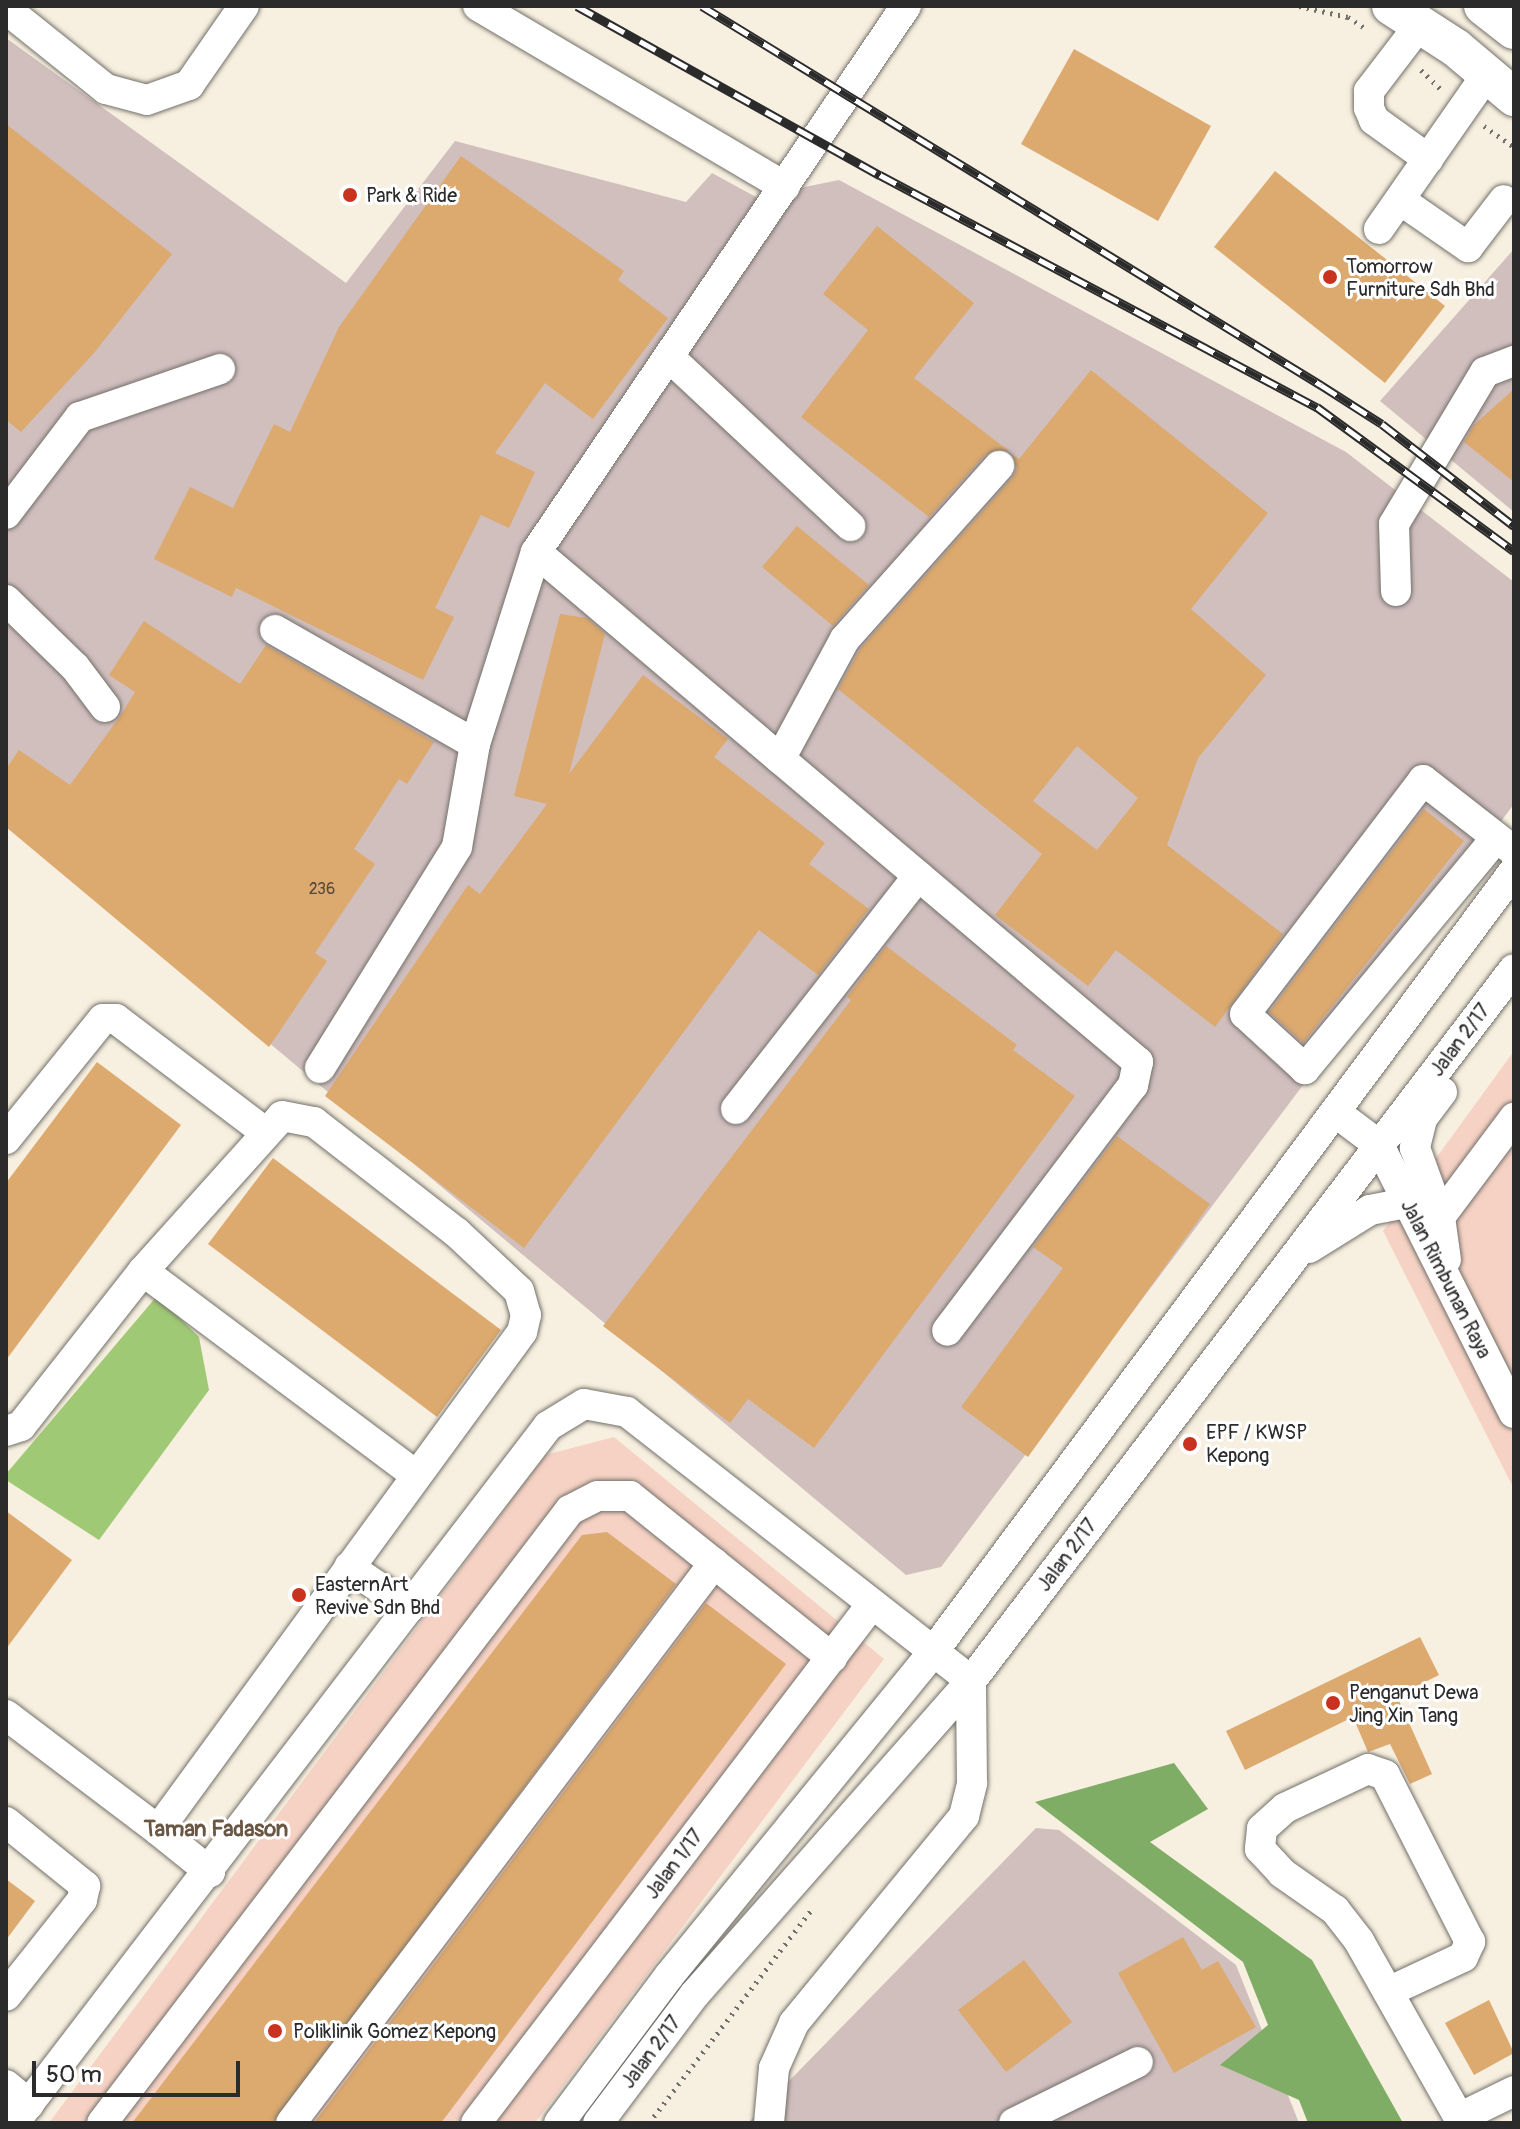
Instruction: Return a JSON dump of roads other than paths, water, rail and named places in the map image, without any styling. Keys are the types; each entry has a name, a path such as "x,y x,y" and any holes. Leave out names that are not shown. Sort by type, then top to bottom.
{"main road":[{"path":"1483,6 1514,30"},
{"path":"1406,14 1501,85"}],"street":[{"path":"6,9 106,89 147,100 189,85 244,6"},
{"path":"478,6 758,170 779,195"},
{"path":"498,6 518,30"},
{"path":"320,1068 445,873 457,847 475,744 536,552 910,8"},
{"path":"1406,14 1369,91 1369,108 1374,120 1428,159"},
{"path":"1379,229 1428,159 1501,85"},
{"path":"1400,200 1468,247 1504,200"},
{"path":"669,357 850,526"},
{"path":"1396,591 1394,524 1485,372 1514,361"},
{"path":"6,514 80,417 220,369"},
{"path":"780,759 845,639 999,466"},
{"path":"536,552 1138,1062 1133,1085 947,1331"},
{"path":"6,600 75,667 105,707"},
{"path":"275,630 475,744"},
{"path":"1423,780 1505,845 1305,1069 1245,1014 1423,780"},
{"name":"Jalan 2/17","path":"559,2123 669,1976 933,1652 1514,871"},
{"path":"736,1109 918,876"},
{"name":"Jalan 2/17","path":"598,2123 695,1994 971,1681 1514,969"},
{"path":"6,1139 103,1019 116,1019 266,1133"},
{"path":"1450,1286 1440,1217 1415,1148 1422,1119 1457,1072 1461,1040"},
{"path":"1335,1112 1379,1145"},
{"path":"6,1431 21,1426 143,1271 282,1116 314,1122 456,1232 519,1291 526,1315 522,1332 158,1830"},
{"path":"1440,1217 1514,1118"},
{"name":"Jalan Rimbunan Raya","path":"1379,1145 1514,1413"},
{"path":"1289,1262 1370,1210 1407,1203"},
{"path":"143,1271 416,1475"},
{"path":"16,2104 210,1872 548,1426 584,1404 627,1412 971,1681 972,1783 964,1816 794,2023 774,2068 769,2123"},
{"path":"102,2123 570,1510 598,1496 630,1496 832,1658"},
{"path":"291,2123 714,1563"},
{"path":"349,1567 410,1608"},
{"name":"Jalan 1/17","path":"476,2123 872,1604"},
{"path":"6,1715 210,1872"},
{"path":"1388,1992 1463,1957 1470,1942 1385,1775 1368,1769 1285,1808 1262,1829 1260,1849 1282,1873 1335,1910 1388,1992 1461,2120 1514,2091"},
{"path":"6,1822 85,1886 82,1900 6,1996"},
{"path":"1014,2123 1138,2062"}],"railway":[{"path":"577,6 880,175 1317,407 1514,551"},
{"path":"702,6 1382,424 1514,526"}],"place":[{"name":"Park & Ride","path":"350,195"},
{"name":"Tomorrow Furniture Sdh Bhd","path":"1330,277"},
{"name":"EPF / KWSP Kepong","path":"1190,1444"},
{"name":"EasternArt Revive Sdn Bhd","path":"299,1595"},
{"name":"Penganut Dewa Jing Xin Tang","path":"1333,1703"},
{"name":"Poliklinik Gomez Kepong","path":"275,2031"}],"district":[{"name":"Taman Fadason","path":"216,1830"}]}
